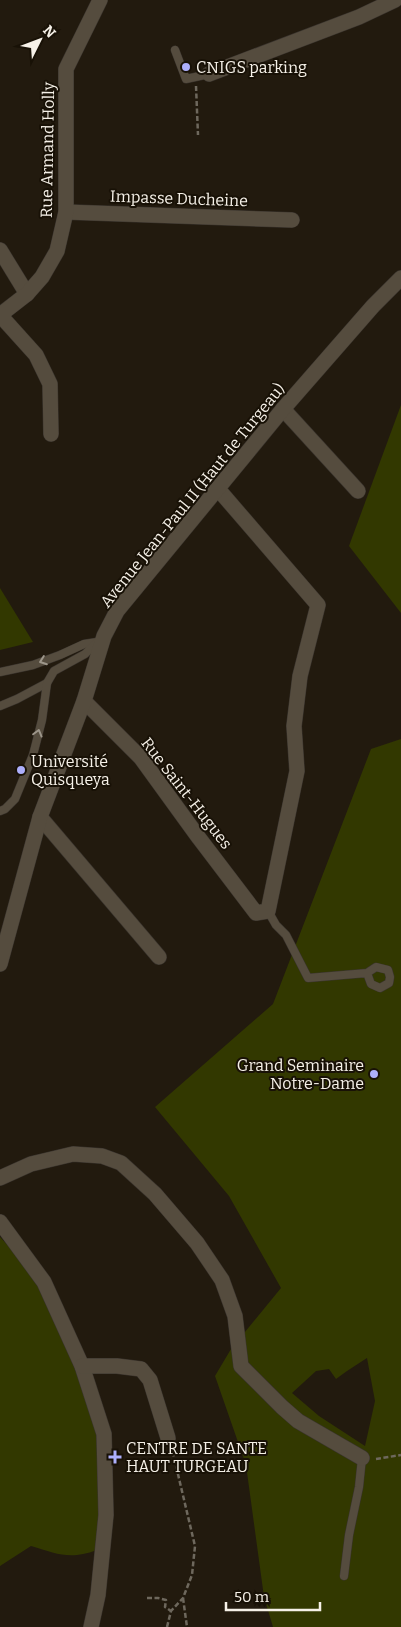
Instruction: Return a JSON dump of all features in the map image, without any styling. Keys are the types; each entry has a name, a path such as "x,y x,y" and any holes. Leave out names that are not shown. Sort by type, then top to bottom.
{"street":[{"name":"Rue Armand Holly","path":"0,315 27,294 42,278 57,251 66,212 66,69 100,0"},
{"path":"202,76 359,17 394,0"},
{"name":"Impasse Ducheine","path":"66,212 292,220"},
{"path":"0,250 27,294"},
{"name":"Avenue Jean-Paul II (Haut de Turgeau)","path":"0,964 40,817 84,701 100,640 117,611 218,488 373,306 401,278"},
{"path":"0,315 36,354 50,384 51,434"},
{"path":"283,410 358,491"},
{"path":"218,488 318,605 300,676 294,726 297,771 262,912"},
{"name":"Rue Saint-Hugues","path":"84,701 141,758 199,838 262,912"},
{"path":"40,817 159,957"},
{"path":"0,1178 31,1164 74,1154 102,1156 121,1162 155,1194 197,1244 222,1280 235,1316 241,1366 298,1421 362,1458"},
{"path":"0,1222 44,1282 82,1366 104,1434 106,1515 98,1595 91,1627"},
{"path":"82,1366 118,1366 141,1369 150,1380 168,1438"}],"lane":[{"path":"175,50 186,78 202,76"},
{"path":"0,672 33,665 60,656 84,644 100,640"},
{"path":"3,810 15,799 33,755 42,720 47,683 54,671 85,654 100,640"},
{"path":"0,706 47,683"},
{"path":"262,912 286,935 308,978 367,973"},
{"path":"344,1576 362,1458"}],"path":[{"path":"198,135 202,76"},
{"path":"168,1438 176,1461 195,1546 192,1575 183,1598 171,1611 168,1627"},
{"path":"362,1458 378,1460 401,1454"},
{"path":"147,1598 166,1600 165,1607 171,1611"},
{"path":"183,1598 187,1627"}],"green space":[{"path":"401,405 401,613 349,546"},
{"path":"0,588 33,642 0,650"},
{"path":"401,739 401,1627 273,1627 264,1597 246,1465 215,1376 231,1349 281,1288 229,1196 155,1107 273,1004 371,749","holes":["367,1358 375,1401 365,1446 319,1416 292,1393 316,1371 329,1369 336,1379"]},
{"path":"0,1237 28,1267 87,1374 104,1451 97,1550 79,1555 64,1555 31,1546 0,1566"}],"place":[{"name":"CNIGS parking","path":"186,67"},
{"name":"Université Quisqueya","path":"21,770"},
{"name":"Grand Seminaire Notre-Dame","path":"374,1074"},
{"name":"CENTRE DE SANTE HAUT TURGEAU","path":"115,1457"}]}
